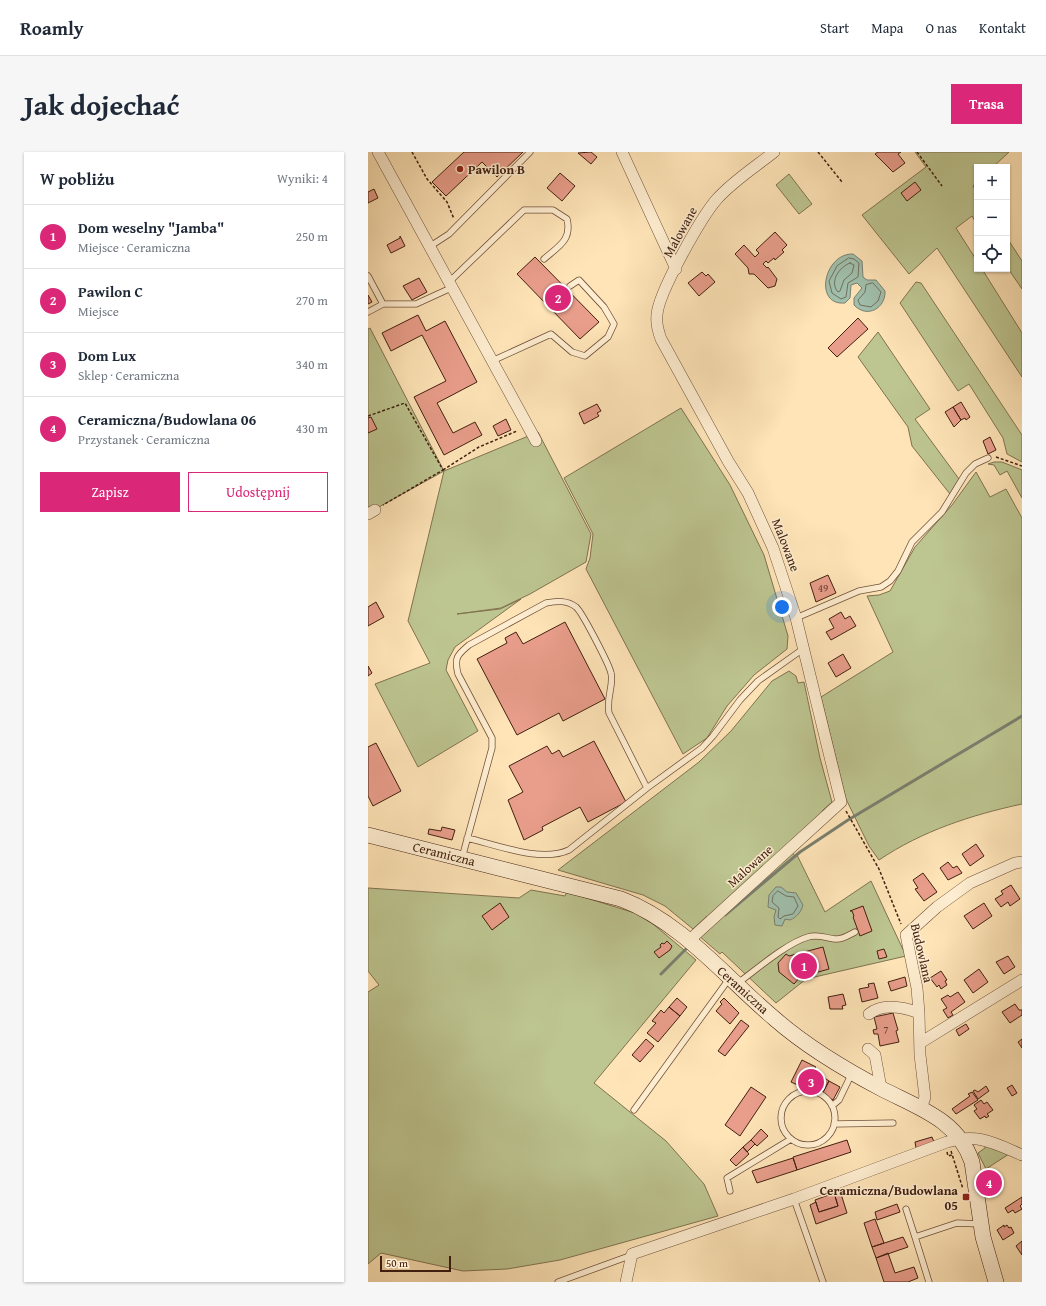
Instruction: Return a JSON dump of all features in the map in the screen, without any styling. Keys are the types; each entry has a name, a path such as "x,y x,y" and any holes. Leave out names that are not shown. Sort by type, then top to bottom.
{"street":[{"path":"378,152 536,441"},
{"path":"622,152 676,269"},
{"name":"Malowane","path":"691,944 694,936 841,802 796,618 773,548 756,509 728,462 659,332 657,314 660,300 705,214 717,198 774,152"},
{"name":"Ceramiczna","path":"368,835 621,899 641,906 656,916 691,944 776,1020 805,1043 852,1073 946,1123 960,1138 968,1151 972,1162 981,1224 996,1282"},
{"path":"906,935 937,907 970,883 1015,862 1022,862"},
{"name":"Budowlana","path":"906,935 917,988 920,1055 925,1097 921,1109"},
{"path":"920,1043 1022,980"},
{"path":"869,1014 874,1011 895,1007 906,1008 919,1013"},
{"path":"868,1048 875,1055 881,1088"},
{"path":"626,1282 632,1254 794,1199 960,1138 983,1138 1022,1155"}],"lane":[{"path":"429,247 441,241 457,226 530,152"},
{"path":"368,312 383,304 416,304 450,285 524,210 553,210 567,219 569,229 564,242 544,259"},
{"path":"368,276 383,304"},
{"path":"492,362 552,334 572,352 585,356 608,338 614,324 604,307 579,280 570,286"},
{"path":"796,618 859,591 881,587 890,581 898,571 912,542 942,512 966,473 975,464 988,458"},
{"path":"462,859 492,748 492,738 458,674 456,664 459,654 469,645 546,603 557,601 568,603 577,608 585,620 611,672 611,682 607,702 610,717 647,788"},
{"path":"467,838 528,853 548,856 559,855 569,850 647,788 702,748 758,680 804,649"},
{"path":"634,1110 733,981 797,941 810,936 825,936 835,939 842,938 855,932"},
{"path":"832,1106 839,1100 852,1073"},
{"path":"811,1092 827,1099 835,1114 834,1124 831,1132 825,1139 817,1144 799,1144 785,1133 781,1116 788,1100 794,1095 811,1092"},
{"path":"834,1124 893,1123"},
{"path":"730,1191 727,1178 791,1139"},
{"path":"794,1199 823,1282"},
{"path":"906,1209 929,1282"},
{"path":"915,1237 957,1223 981,1224"},
{"path":"558,1282 632,1254"}],"path":[{"path":"412,152 427,179 447,202 457,226"},
{"path":"818,152 842,182"},
{"path":"917,152 942,186"},
{"path":"368,416 405,403 443,470"},
{"path":"372,512 479,447 517,431"},
{"path":"988,458 998,457 1022,466"},
{"name":"Budowlana","path":"848,816 879,869 906,935"},
{"path":"948,1156 952,1155"}],"green space":[{"path":"915,152 1009,152 996,164 974,164 974,219 972,216 956,228 974,256 974,272 984,272 1022,333 1022,377 937,248 909,274 862,215 926,167"},
{"path":"789,174 812,204 799,214 776,185"},
{"path":"1010,243 1022,261 1022,289 1010,271"},
{"path":"916,282 921,283 1022,435 1022,462 1007,454 1003,438 969,384 958,391 900,303"},
{"path":"370,328 444,471 368,513 368,329"},
{"path":"878,332 930,409 915,419 959,479 950,494 912,446 908,427 858,357"},
{"path":"681,408 730,485 764,555 788,636 787,649 754,675 727,706 707,738 683,754 586,569 590,558 593,534 564,478"},
{"path":"538,432 591,534 586,562 530,594 501,608 457,614 500,609 521,599 455,647 448,660 446,670 478,731 418,767 375,684 430,663 408,621 444,471"},
{"path":"1002,462 1022,470 1022,498 1007,471 1000,475 994,465 988,464"},
{"path":"976,472 990,497 1006,489 1022,518 1022,804 984,813 930,832 879,860 869,846 846,799 821,697 893,652 867,596 879,595 890,591 915,547 952,505"},
{"path":"789,671 796,676 798,683 804,682 820,758 832,802 823,810 813,824 709,918 707,916 693,929 665,906 643,895 558,870 699,762 731,731 772,681"},
{"path":"791,851 795,856 797,855 825,912 871,881 906,956 806,979 776,1003 722,952 720,954 698,935"},
{"path":"368,888 519,898 531,890 565,896 567,892 635,913 653,924 696,960 594,1083 666,1141 704,1184 718,1216 560,1260 507,1269 463,1271 381,1253 368,1264 368,992 379,985 368,971"},
{"path":"986,1143 1009,1154 986,1169 978,1153 985,1148"}],"water":[{"path":"853,254 862,261 863,277 867,280 876,280 885,291 882,302 875,310 864,311 854,305 854,298 862,288 857,283 851,285 850,298 845,303 835,302 829,296 826,289 826,279 829,270 835,262 843,256"},
{"path":"776,887 781,887 787,892 796,893 803,905 797,916 790,920 785,919 782,926 775,925 774,917 776,910 768,907 769,895"}],"building":[{"name":"Pawilon B","path":"464,152 523,152 497,177 482,162 446,196 432,182"},
{"path":"591,152 597,157 591,164 578,153"},
{"path":"878,152 901,152 898,154 905,163 893,172 875,154"},
{"path":"560,173 575,186 562,201 547,188"},
{"path":"915,182 921,190 907,201 901,193"},
{"path":"374,189 378,198 368,203 368,192"},
{"path":"775,232 787,245 782,250 784,252 775,260 774,258 768,263 766,261 763,264 767,268 768,267 777,279 775,286 768,288 754,274 749,274 748,268 735,254 744,245 755,257 759,253 756,250"},
{"path":"400,236 405,246 391,253 387,245 400,238"},
{"path":"535,257 599,322 580,339 517,274"},
{"path":"702,272 706,276 708,274 715,282 699,296 688,283"},
{"path":"419,278 427,292 412,300 403,286"},
{"path":"368,295 372,302 368,304"},
{"path":"418,315 426,331 445,321 477,382 437,403 453,433 475,422 482,435 444,455 414,397 446,381 422,335 391,351 382,333"},
{"path":"858,318 868,329 837,357 828,348"},
{"path":"961,402 970,417 966,420 965,418 961,420 953,407"},
{"path":"597,404 601,411 597,413 599,416 584,424 579,413"},
{"path":"953,407 961,420 954,427 945,412"},
{"path":"371,417 377,429 368,433 368,418"},
{"path":"506,419 511,430 498,436 493,426"},
{"path":"990,437 996,450 988,454 983,441"},
{"path":"828,575 836,593 816,602 810,583"},
{"path":"376,602 384,617 368,626 368,607"},
{"path":"841,612 845,619 850,616 856,626 831,640 826,632 834,628 829,619"},
{"path":"565,622 605,699 563,721 559,713 517,735 477,659 507,643 505,638 516,632 523,644"},
{"path":"843,654 851,668 836,677 828,663"},
{"path":"368,666 372,673 368,676"},
{"path":"594,741 626,802 588,822 580,807 542,827 543,830 524,840 508,800 523,792 509,766 547,746 552,754 559,750 563,757"},
{"path":"376,743 401,791 373,806 368,796 368,747"},
{"path":"442,827 455,830 452,840 428,834 429,829 441,831"},
{"path":"976,844 984,856 970,866 962,854"},
{"path":"948,862 953,868 957,866 962,873 948,880 940,868"},
{"path":"923,873 937,892 924,901 915,889 918,888 913,880"},
{"path":"1011,885 1020,899 1010,906 1008,902 1001,907 995,899 1003,894 1001,891"},
{"path":"500,903 509,917 492,930 482,916"},
{"path":"984,903 992,916 973,929 964,916"},
{"path":"863,906 872,931 860,936 852,911 850,911"},
{"path":"667,941 672,946 670,950 659,958 654,952 661,947 660,945 662,943 664,944"},
{"path":"823,947 829,969 800,977 794,984 779,972 778,963 786,954 789,956"},
{"path":"884,949 887,957 879,959 877,951"},
{"path":"1008,956 1015,967 1004,974 996,962"},
{"path":"979,969 988,982 973,993 964,980"},
{"path":"941,971 947,980 945,981 947,985 941,989 939,985 937,987 930,978"},
{"path":"905,977 907,986 891,991 888,982"},
{"path":"874,983 878,998 862,1002 859,989 869,987 868,984"},
{"path":"958,992 965,1002 951,1012 953,1015 948,1018 943,1010 947,1008 941,999 948,995 950,997"},
{"path":"843,994 846,1005 842,1006 843,1009 830,1009 828,997"},
{"path":"677,998 687,1007 680,1016 669,1007"},
{"path":"724,998 739,1013 730,1024 716,1011 722,1004 720,1002"},
{"path":"1015,1004 1019,1010 1022,1010 1022,1015 1010,1023 1002,1012"},
{"path":"669,1007 680,1016 658,1042 647,1033 656,1023 652,1021 661,1010 664,1013"},
{"path":"893,1013 898,1030 896,1031 899,1042 880,1046 878,1034 874,1034 873,1030 877,1029 874,1017"},
{"path":"741,1020 749,1026 725,1056 718,1051"},
{"path":"966,1024 969,1029 959,1036 956,1030"},
{"path":"646,1039 654,1046 640,1062 632,1055"},
{"path":"1022,1039 1022,1048 1018,1042"},
{"path":"802,1060 816,1067 814,1069 821,1073 820,1075 829,1081 822,1094 803,1084 802,1087 791,1082"},
{"path":"829,1081 840,1087 833,1100 822,1094"},
{"path":"1012,1085 1017,1093 1012,1096 1007,1088"},
{"path":"986,1086 989,1091 978,1099 973,1091 975,1090 978,1092"},
{"path":"751,1087 766,1097 740,1136 725,1125"},
{"path":"972,1092 978,1100 956,1114 952,1109 970,1096 968,1094"},
{"path":"981,1100 984,1104 987,1102 993,1110 987,1114 989,1116 986,1118 985,1116 980,1119 974,1111 977,1109 974,1105"},
{"path":"761,1129 768,1136 757,1146 751,1140"},
{"path":"932,1137 934,1142 916,1148 915,1142"},
{"path":"751,1140 755,1144 747,1152 743,1147"},
{"path":"847,1140 851,1152 797,1170 793,1157"},
{"path":"743,1147 749,1154 736,1166 730,1160"},
{"path":"793,1158 797,1170 757,1183 752,1171"},
{"path":"834,1193 838,1206 819,1212 815,1200"},
{"path":"841,1194 847,1213 816,1224 810,1205 816,1202 819,1212 838,1206 835,1196"},
{"path":"1022,1197 1022,1204 1020,1206 1022,1209 1015,1213 1013,1210 1008,1213 1005,1208"},
{"path":"897,1204 900,1212 877,1220 875,1212"},
{"path":"875,1219 884,1243 872,1247 864,1223"},
{"path":"1004,1225 1004,1227 1007,1225 1009,1228 1011,1227 1014,1233 1003,1240 997,1230"},
{"path":"903,1237 908,1247 876,1258 872,1247"},
{"path":"1022,1241 1022,1255 1016,1246"},
{"path":"888,1253 895,1273 914,1267 918,1278 908,1282 884,1282 876,1258"}],"waterway":[{"path":"725,915 800,852 848,820 1022,716"},
{"path":"661,974 689,946"}],"place":[{"name":"Pawilon B","path":"460,169"},
{"name":"Pawilon C","path":"558,298"},
{"name":"Dom weselny \"Jamba\"","path":"804,966"},
{"name":"Dom Lux","path":"811,1082"},
{"name":"Ceramiczna/Budowlana 06","path":"989,1183"},
{"name":"Ceramiczna/Budowlana 05","path":"966,1197"}]}
